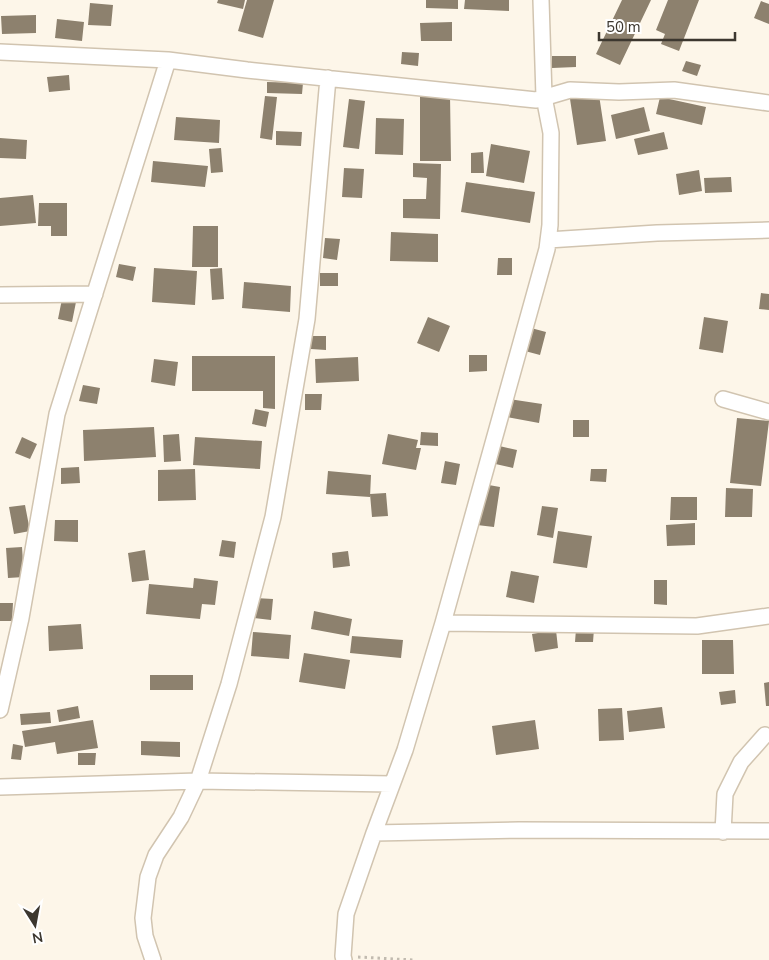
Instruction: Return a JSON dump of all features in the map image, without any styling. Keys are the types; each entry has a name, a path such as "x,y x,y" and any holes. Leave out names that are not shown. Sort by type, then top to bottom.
{"street":[{"path":"344,958 346,914 405,750 443,622 547,249 550,225 551,133 544,97 541,0"},
{"path":"0,52 168,60 536,100 570,90 619,92 674,90 769,103"},
{"path":"0,710 21,618 57,414 168,60"},
{"path":"153,960 145,936 143,918 148,877 156,855 181,817 198,781 229,684 273,517 307,319 328,78"},
{"path":"548,240 657,233 769,230"},
{"path":"0,295 95,294"},
{"path":"723,399 769,412"},
{"path":"443,622 697,626 769,616"},
{"path":"723,832 725,794 741,762 764,735"},
{"path":"0,788 198,781 392,784"},
{"path":"374,833 519,830 769,831"}],"path":[{"path":"344,958 413,960"}],"building":[{"path":"218,0 245,0 243,9 217,3"},
{"path":"247,0 274,0 263,38 238,31"},
{"path":"426,0 458,0 458,9 426,8"},
{"path":"465,0 509,0 509,11 464,9"},
{"path":"622,0 651,0 620,65 596,54"},
{"path":"668,0 699,0 679,51 661,44 665,34 656,30"},
{"path":"761,1 769,4 769,24 754,18"},
{"path":"90,3 113,5 111,26 88,25"},
{"path":"36,15 36,33 2,34 1,16"},
{"path":"57,19 84,22 82,41 55,38"},
{"path":"452,22 452,41 421,41 420,23"},
{"path":"402,52 419,53 418,66 401,64"},
{"path":"552,56 576,56 576,67 552,68"},
{"path":"686,61 701,65 697,76 682,71"},
{"path":"69,75 70,90 49,92 47,77"},
{"path":"267,82 303,83 302,94 267,93"},
{"path":"450,95 451,161 420,161 420,96"},
{"path":"599,95 606,141 577,145 570,99"},
{"path":"265,96 277,97 272,140 260,138"},
{"path":"660,97 706,107 702,125 656,114"},
{"path":"349,99 365,101 359,149 343,147"},
{"path":"644,107 650,131 616,139 611,115"},
{"path":"176,117 220,120 219,143 174,140"},
{"path":"376,118 404,119 403,155 375,154"},
{"path":"276,131 302,132 301,146 276,145"},
{"path":"664,132 668,149 638,155 634,139"},
{"path":"0,138 27,140 26,159 0,158"},
{"path":"491,144 530,151 524,183 486,176"},
{"path":"221,148 223,172 211,173 209,149"},
{"path":"483,152 484,173 471,173 471,153"},
{"path":"153,161 208,166 205,187 151,182"},
{"path":"413,163 441,164 440,219 403,218 403,199 426,199 427,178 413,177"},
{"path":"344,168 364,169 362,198 342,197"},
{"path":"699,170 702,191 679,195 676,174"},
{"path":"731,177 732,192 705,193 704,178"},
{"path":"466,182 535,192 530,223 461,212"},
{"path":"33,195 36,223 0,226 0,198"},
{"path":"39,203 67,203 67,236 51,236 51,226 38,226"},
{"path":"193,226 218,226 218,267 192,267"},
{"path":"391,232 438,234 438,262 390,261"},
{"path":"325,238 340,239 337,260 323,258"},
{"path":"498,258 512,258 512,275 497,275"},
{"path":"119,264 136,267 133,281 116,277"},
{"path":"154,268 197,271 195,305 152,302"},
{"path":"222,268 224,299 212,300 210,269"},
{"path":"320,273 338,273 338,286 320,286"},
{"path":"244,282 291,286 290,312 242,308"},
{"path":"761,293 769,294 769,310 759,309"},
{"path":"62,299 76,302 72,322 58,319"},
{"path":"428,317 450,326 439,352 417,343"},
{"path":"704,317 728,321 723,353 699,349"},
{"path":"531,328 546,332 540,355 525,351"},
{"path":"311,336 326,336 326,350 311,349"},
{"path":"469,355 487,355 487,371 469,372"},
{"path":"192,356 275,356 275,409 263,408 263,391 192,391"},
{"path":"358,357 359,381 316,383 315,359"},
{"path":"154,359 178,362 175,386 151,382"},
{"path":"83,385 100,388 97,404 79,401"},
{"path":"305,394 322,394 321,410 305,410"},
{"path":"509,399 542,404 539,423 506,417"},
{"path":"255,409 269,412 266,427 252,424"},
{"path":"737,418 769,421 761,486 730,483"},
{"path":"573,420 589,420 589,437 573,437"},
{"path":"154,427 156,457 84,461 83,430"},
{"path":"421,432 438,433 438,446 420,445"},
{"path":"179,434 181,461 164,462 163,435"},
{"path":"388,434 418,440 416,448 421,448 416,470 382,464"},
{"path":"22,437 37,444 30,459 15,453"},
{"path":"195,437 262,441 260,469 193,465"},
{"path":"495,445 517,450 513,468 491,463"},
{"path":"445,461 460,464 456,485 441,483"},
{"path":"79,467 80,483 61,484 61,468"},
{"path":"195,469 196,500 158,501 158,470"},
{"path":"591,469 607,469 606,482 590,481"},
{"path":"328,471 371,475 370,497 326,494"},
{"path":"483,484 500,487 494,527 477,525"},
{"path":"726,488 753,489 752,517 725,517"},
{"path":"386,493 388,516 372,517 370,494"},
{"path":"671,497 697,497 697,520 670,520"},
{"path":"25,505 30,531 14,534 9,507"},
{"path":"542,506 558,508 553,538 537,535"},
{"path":"55,520 78,520 78,542 54,541"},
{"path":"695,523 695,545 667,546 666,525"},
{"path":"558,531 592,536 587,568 553,563"},
{"path":"222,540 236,542 234,558 219,556"},
{"path":"22,547 24,577 8,578 6,548"},
{"path":"145,550 149,580 132,582 128,553"},
{"path":"348,551 350,566 333,568 332,553"},
{"path":"511,571 539,576 534,603 506,597"},
{"path":"194,578 218,581 215,605 202,604 200,619 146,614 149,584 193,588"},
{"path":"654,580 667,580 667,605 654,604"},
{"path":"255,598 273,599 271,620 253,618"},
{"path":"0,603 13,603 12,621 0,621"},
{"path":"314,611 352,619 349,636 311,629"},
{"path":"81,624 83,649 49,651 48,626"},
{"path":"576,629 594,629 593,642 575,642"},
{"path":"556,630 558,648 535,652 532,634"},
{"path":"253,632 291,635 289,659 251,656"},
{"path":"352,636 403,640 401,658 350,653"},
{"path":"702,640 733,640 734,674 702,674"},
{"path":"304,653 350,660 345,689 299,682"},
{"path":"150,675 193,675 193,690 150,690"},
{"path":"769,682 769,706 766,706 764,683"},
{"path":"735,690 736,703 721,705 719,692"},
{"path":"78,706 80,718 59,722 57,710"},
{"path":"662,707 665,728 629,732 627,711"},
{"path":"622,708 624,740 599,741 598,709"},
{"path":"50,712 51,723 21,725 20,714"},
{"path":"93,720 98,748 57,754 55,742 25,747 22,731"},
{"path":"535,720 539,749 496,755 492,726"},
{"path":"141,741 180,742 180,757 141,755"},
{"path":"13,744 23,746 21,760 11,759"},
{"path":"78,753 96,753 95,765 78,765"}]}
